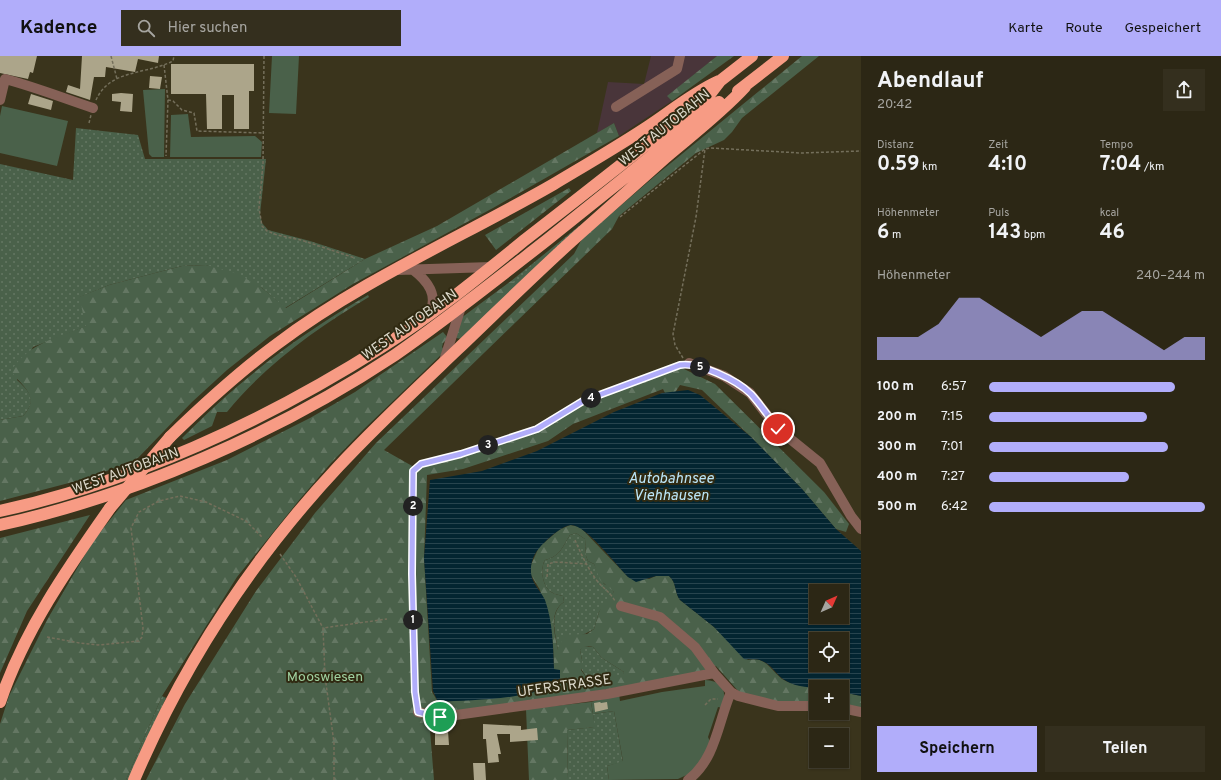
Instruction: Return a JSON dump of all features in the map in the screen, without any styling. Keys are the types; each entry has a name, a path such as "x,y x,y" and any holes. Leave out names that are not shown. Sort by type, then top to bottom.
{"highway":[{"name":"WEST AUTOBAHN","path":"0,512 62,495 116,477 206,442 297,397 381,347 428,316 492,267 710,94 720,81 752,56"},
{"name":"WEST AUTOBAHN","path":"0,526 132,486 234,444 350,383 394,355 461,307 723,99 745,86 783,56"},
{"path":"0,702 19,656 63,575 110,508 170,437 236,377 277,344 358,291 554,184 645,129 704,88 720,81"},
{"path":"134,780 162,718 187,672 246,580 274,541 341,463 582,231 728,105 745,86"}],"street":[{"path":"616,107 677,68 680,56"},
{"path":"0,100 5,79 34,86 49,94 93,108"},
{"path":"398,270 412,268 492,267"},
{"path":"412,268 423,277 431,289 433,299 428,316"},
{"path":"443,364 461,307"},
{"path":"689,363 724,376 750,393 778,429 820,463 851,516 861,529"},
{"path":"621,606 660,617 695,647 714,673 731,692 738,696 768,705 809,706"},
{"name":"UFERSTRASSE","path":"418,712 440,717 449,716 608,694 714,673"},
{"path":"688,780 702,768 708,757 731,692"},
{"path":"849,709 861,712"}],"path":[{"path":"111,56 117,79"},
{"path":"89,124 93,108 101,90 107,83 164,66 173,61 174,56"},
{"path":"264,56 260,208 262,226 267,231 277,235 301,240 355,258"},
{"path":"164,66 168,100 166,156"},
{"path":"168,100 173,101 182,110 194,113 197,132 263,133"},
{"path":"620,217 705,149 711,148 801,153 861,151"},
{"path":"689,363 679,355 673,334 696,217 705,149"},
{"path":"418,712 415,692 412,574 413,471 421,464 461,454 537,429 583,401 689,363"},
{"path":"47,636 98,645 139,641 142,637 143,628 130,528 139,512 159,501 180,496 206,502 246,522 264,538"},
{"path":"575,540 586,564 598,582 611,593 616,603 621,606"},
{"path":"280,554 296,577 323,628 325,676 334,743 334,780"},
{"path":"547,577 548,564 555,562 586,564"},
{"path":"323,628 387,618"},
{"path":"705,706 708,701 714,699 720,699 726,704"}],"shaded area":[{"path":"651,56 717,56 668,96 672,101 619,136 614,123 597,133 608,82 644,84"}],"green space":[{"path":"272,56 299,56 296,114 269,113"},
{"path":"717,56 734,56 672,101 667,96"},
{"name":"Mooswiesen","path":"802,56 819,56 742,118 724,140 696,153 619,216 612,229 384,450 414,467 421,462 461,457 542,430 584,404 682,368 715,384 824,492 849,524 846,532 836,529 802,489 702,390 680,385 672,397 666,395 663,389 573,424 548,441 463,469 427,475 424,558 432,692 438,702 493,698 548,689 554,670 553,644 540,590 531,575 531,565 539,547 559,530 570,525 580,527 628,577 649,579 656,576 669,576 672,579 680,600 714,627 748,660 754,659 764,662 782,679 790,683 809,686 809,703 783,704 740,693 716,666 702,672 603,690 429,718 434,780 146,780 185,704 256,591 315,513 376,443 574,254 582,239 655,176","holes":["576,533 585,539 586,556 588,561 594,564 600,580 614,592 604,602 599,612 594,629 587,634 562,635 558,650 554,631 554,618 559,606 564,602 563,596 551,592 546,586 542,572 543,563 545,560 555,556 558,553 570,535","583,647 593,647 602,658 624,672 622,676 608,676 599,682 588,680 581,670 582,660 580,650"]},
{"path":"165,89 164,157 152,157 149,154 143,90"},
{"path":"2,106 68,121 57,166 0,153 0,116"},
{"path":"188,114 191,137 255,136 262,142 261,157 170,157 171,115"},
{"path":"614,123 619,136 493,208 353,284 270,336 227,370 192,402 136,460 88,478 0,501 0,420 23,416 30,403 28,392 11,371 26,354 44,342 86,326 79,297 109,285 182,266 206,265 238,274 262,288 286,308 365,259 437,226"},
{"path":"76,128 138,135 145,159 266,159 260,214 262,223 268,230 310,241 365,259 285,308 262,288 206,265 182,266 109,285 80,297 87,326 33,347 17,380 29,393 31,401 30,405 23,416 0,420 0,164 73,180"},
{"path":"569,188 571,191 496,250 485,235"},
{"path":"579,226 580,227 516,287 511,281"},
{"path":"511,281 516,283 516,287 462,339 456,338 461,318"},
{"path":"368,295 369,297 330,321 275,363 258,378 227,412 217,412 212,426 184,440 182,438 225,397 270,360 317,327"},
{"path":"443,332 448,338 443,343 442,347 445,351 331,463 237,577 162,696 126,780 0,780 0,724 9,696 47,620 93,541 126,500 227,460 310,418 355,392"},
{"path":"90,515 27,611 0,673 0,538"},
{"path":"576,533 585,539 586,556 588,561 594,564 604,584 609,586 614,592 599,612 594,629 562,643 558,651 554,625 556,612 564,602 563,596 551,592 546,586 542,572 543,563 545,560 555,556 563,547 570,535"},
{"path":"583,646 593,647 602,658 624,672 623,676 608,676 599,682 588,680 580,667 582,660 580,650"},
{"path":"705,680 716,682 720,685 724,692 724,697 722,708 718,707 708,737 711,744 693,772 678,779 609,780 607,766 623,761 614,711 593,714 591,702 619,694 620,701 662,692 705,686"},
{"path":"849,693 861,696 861,708 849,706"},
{"path":"162,696 166,698 128,780 126,780"},
{"path":"591,702 595,727 567,730 568,780 529,780 526,709"},
{"path":"614,711 623,762 607,766 609,780 568,780 567,730 594,727 593,714"}],"water":[{"name":"Autobahnsee Viehhausen","path":"688,390 700,395 751,437 802,489 836,529 861,551 861,696 849,693 849,680 809,680 809,688 805,687 790,683 783,679 765,662 744,659 714,627 680,600 672,579 669,576 656,576 636,582 628,577 593,539 585,532 571,525 564,527 542,545 534,556 531,568 533,581 545,600 548,608 552,634 554,669 560,670 560,682 548,688 517,696 484,700 438,702 433,691 424,558 430,480 482,471 537,451 614,412 662,393"}],"building":[{"path":"0,56 37,56 33,73 30,72 28,79 0,73"},
{"path":"82,56 159,56 158,63 138,59 135,72 106,67 105,77 94,77 90,100 66,92 68,85 80,89"},
{"path":"171,64 254,64 254,91 249,91 249,129 234,129 234,95 222,95 222,129 207,129 206,94 171,94"},
{"path":"150,76 162,77 160,89 149,88"},
{"path":"31,94 53,101 51,110 28,104"},
{"path":"112,94 133,94 132,112 120,111 121,102 112,101"},
{"path":"607,702 608,709 595,712 594,703"},
{"path":"483,724 521,726 521,730 537,728 538,740 510,742 510,734 497,734 501,754 498,754 499,762 488,763 486,739 483,739"},
{"path":"435,731 448,731 449,745 435,745"},
{"path":"473,763 485,763 486,780 474,780"}],"route":[{"path":"440,717 418,712 415,692 412,574 413,471 421,464 461,454 537,429 583,401 689,363 724,376 750,393 778,429"}]}
